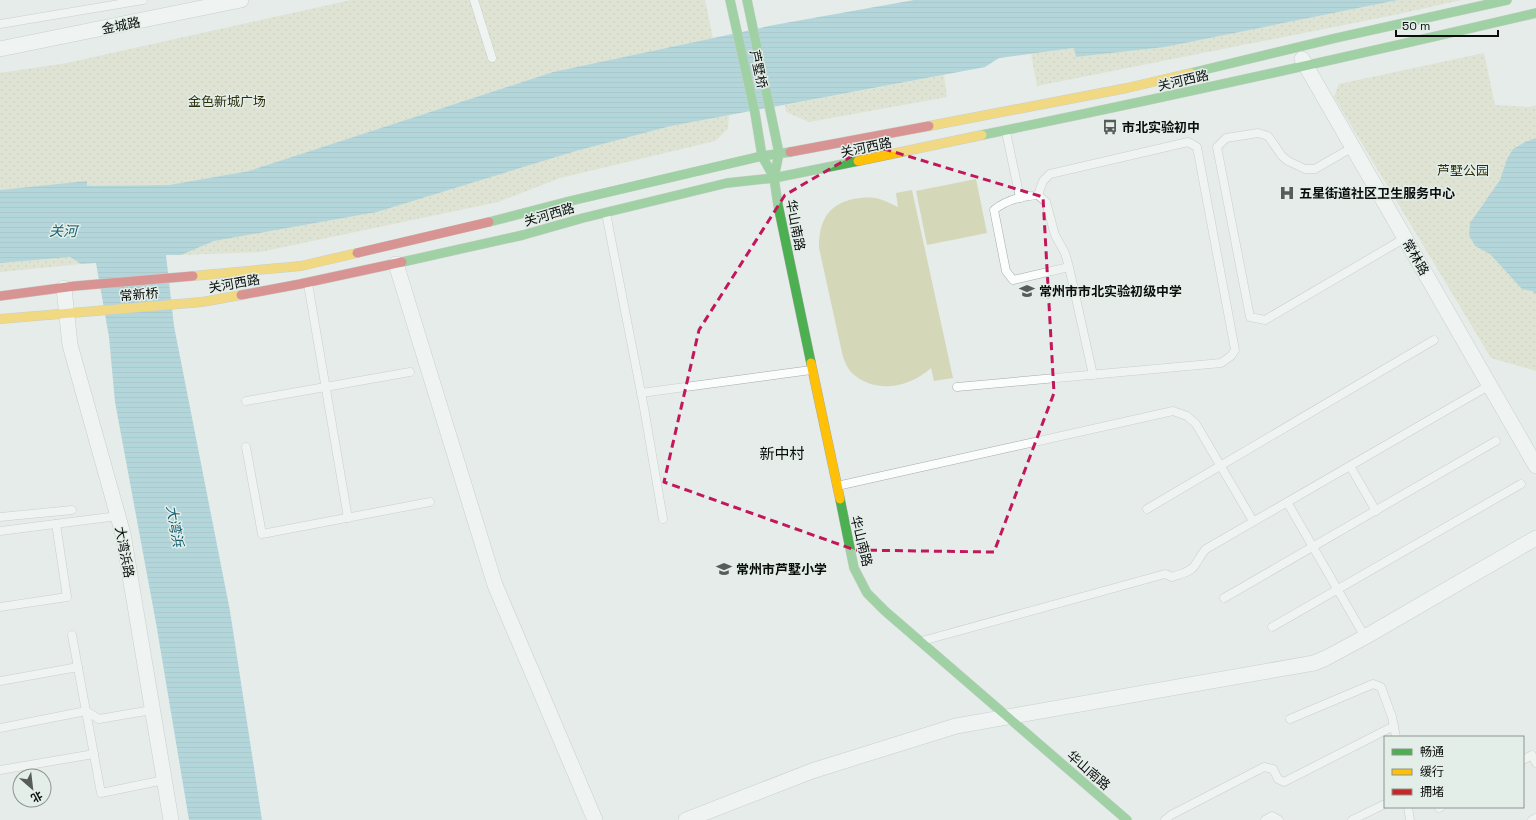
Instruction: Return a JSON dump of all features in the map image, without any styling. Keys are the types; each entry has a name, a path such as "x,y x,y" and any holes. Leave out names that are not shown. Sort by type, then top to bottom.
{"main road":[{"name":"芦墅桥","path":"730,0 755,113 762,156 774,178"},
{"name":"芦墅桥","path":"747,0 779,153"},
{"name":"关河西路","path":"198,276 301,266 463,229 566,202 762,156 816,148 1119,89 1507,0"},
{"name":"关河西路","path":"202,302 308,283 396,264 523,235 606,212 727,183 774,178 1005,131 1343,58 1536,13"},
{"path":"774,178 779,153"},
{"name":"华山南路","path":"774,178 778,205 836,486 854,568 857,575 867,593 920,641 1127,820"},
{"name":"常新桥","path":"70,287 198,276"},
{"path":"0,296 70,287"},
{"name":"常新桥","path":"73,313 202,302"},
{"path":"0,319 73,313"}],"street":[{"name":"金城路","path":"0,50 196,5 241,0"},
{"name":"常林路","path":"1294,48 1306,65 1536,466"},
{"path":"396,264 495,584 595,820"},
{"name":"大湾浜路","path":"70,287 73,313 70,345 123,534 171,820"},
{"path":"686,820 812,771 956,726 1009,718 1314,663 1365,637 1536,538"}],"lane":[{"path":"0,24 143,0"},
{"path":"474,0 492,58"},
{"path":"1005,131 1020,198"},
{"path":"1353,147 1315,169 1305,169 1288,161 1282,156 1268,136 1258,133 1226,138 1217,148 1250,317 1265,320 1405,238"},
{"path":"957,387 1221,363 1231,356 1235,350 1197,147 1188,142 1050,174 1043,181 1038,195"},
{"path":"1038,195 1002,203 994,210 1006,271 1013,280 1069,268"},
{"path":"1038,195 1046,202 1055,234 1065,253 1093,375"},
{"path":"606,212 641,393 663,519"},
{"path":"308,283 348,518"},
{"path":"1147,509 1434,340"},
{"path":"641,393 812,370"},
{"path":"246,401 410,372"},
{"path":"920,641 1165,574 1172,577 1187,572 1195,567 1201,554 1206,549 1490,385"},
{"path":"836,486 1172,411 1187,416 1196,424 1253,521"},
{"path":"1224,598 1496,441"},
{"path":"246,447 262,534 430,502"},
{"path":"1350,466 1376,511"},
{"path":"1272,627 1521,484"},
{"path":"1287,502 1365,637"},
{"path":"0,517 72,510"},
{"path":"0,531 118,516"},
{"path":"0,607 67,597 56,524"},
{"path":"72,635 100,793 164,780"},
{"path":"0,681 78,668"},
{"path":"1290,719 1373,684 1381,687 1392,717 1396,736"},
{"path":"0,728 86,711 99,719 152,710"},
{"path":"1165,820 1171,815 1264,767 1273,769 1278,779 1284,782 1394,726"},
{"path":"0,770 94,754"},
{"path":"1524,759 1532,755 1536,763"},
{"path":"1352,820 1384,804"},
{"path":"1408,808 1410,820"},
{"path":"1265,820 1272,816 1279,820"},
{"path":"1532,820 1536,818"}],"highlighted area":[{"path":"871,145 1043,197 1054,393 994,552 855,550 664,482 699,330 785,195"}],"green space":[{"name":"金色新城广场","path":"351,0 705,0 713,38 553,72 249,171 169,185 87,186 87,182 0,190 0,73 67,63"},
{"path":"1398,0 1461,0 1399,14 1037,86 1031,54 1075,48 1076,57 1165,47"},
{"name":"芦墅公园","path":"1484,53 1495,105 1530,107 1536,105 1536,371 1491,358 1334,97 1339,84"},
{"path":"944,75 947,97 809,122 786,112 785,105"},
{"path":"729,115 728,129 715,141 560,178 498,202 260,252 181,255 214,241 377,212 576,151 671,126"},
{"path":"976,179 987,233 927,245 916,191"},
{"path":"912,190 953,378 934,381 931,368 922,375 902,384 880,386 859,379 850,371 843,357 819,248 819,239 826,216 831,210 844,202 853,199 872,198 881,199 898,207 896,193"},
{"path":"70,257 81,264 0,272 0,263"}],"water":[{"path":"914,0 1398,0 1165,47 1076,57 1074,48 999,58 985,67 671,126 576,151 377,212 214,241 181,255 166,255 174,326 230,611 262,820 189,820 156,623 115,402 109,337 96,263 81,264 70,257 0,263 0,190 87,181 87,186 169,185 249,171 553,72 774,25"},
{"path":"1536,138 1536,294 1532,291 1522,289 1490,254 1475,246 1469,235 1470,223 1500,180 1507,159 1513,149"}],"traffic: fast":[{"path":"730,0 755,113 762,156 771,172"},
{"path":"747,0 779,153 774,178 778,205 811,363"},
{"path":"1191,73 1336,38 1507,0"},
{"path":"982,135 1259,76 1536,13"},
{"path":"489,222 566,202 762,156 790,152"},
{"path":"402,262 523,235 583,218 727,183 774,178 858,161"},
{"path":"840,499 854,568 867,593 885,611 1127,820"}],"traffic: slow":[{"path":"929,126 1127,88 1191,73"},
{"path":"858,161 982,135"},
{"path":"193,276 301,266 357,253"},
{"path":"0,319 202,302 241,295"},
{"path":"811,363 840,499"}],"traffic: jam":[{"path":"790,152 929,126"},
{"path":"357,253 489,222"},
{"path":"241,295 402,262"},
{"path":"0,296 75,286 193,276"}],"place":[{"name":"市北实验初中","path":"1110,127"},
{"name":"五星街道社区卫生服务中心","path":"1287,193"},
{"name":"常州市市北实验初级中学","path":"1027,291"},
{"name":"常州市芦墅小学","path":"724,569"}],"district":[{"name":"新中村","path":"782,454"}],"water label":[{"name":"关河","path":"63,231"},
{"name":"大湾浜","path":"175,526"}]}
